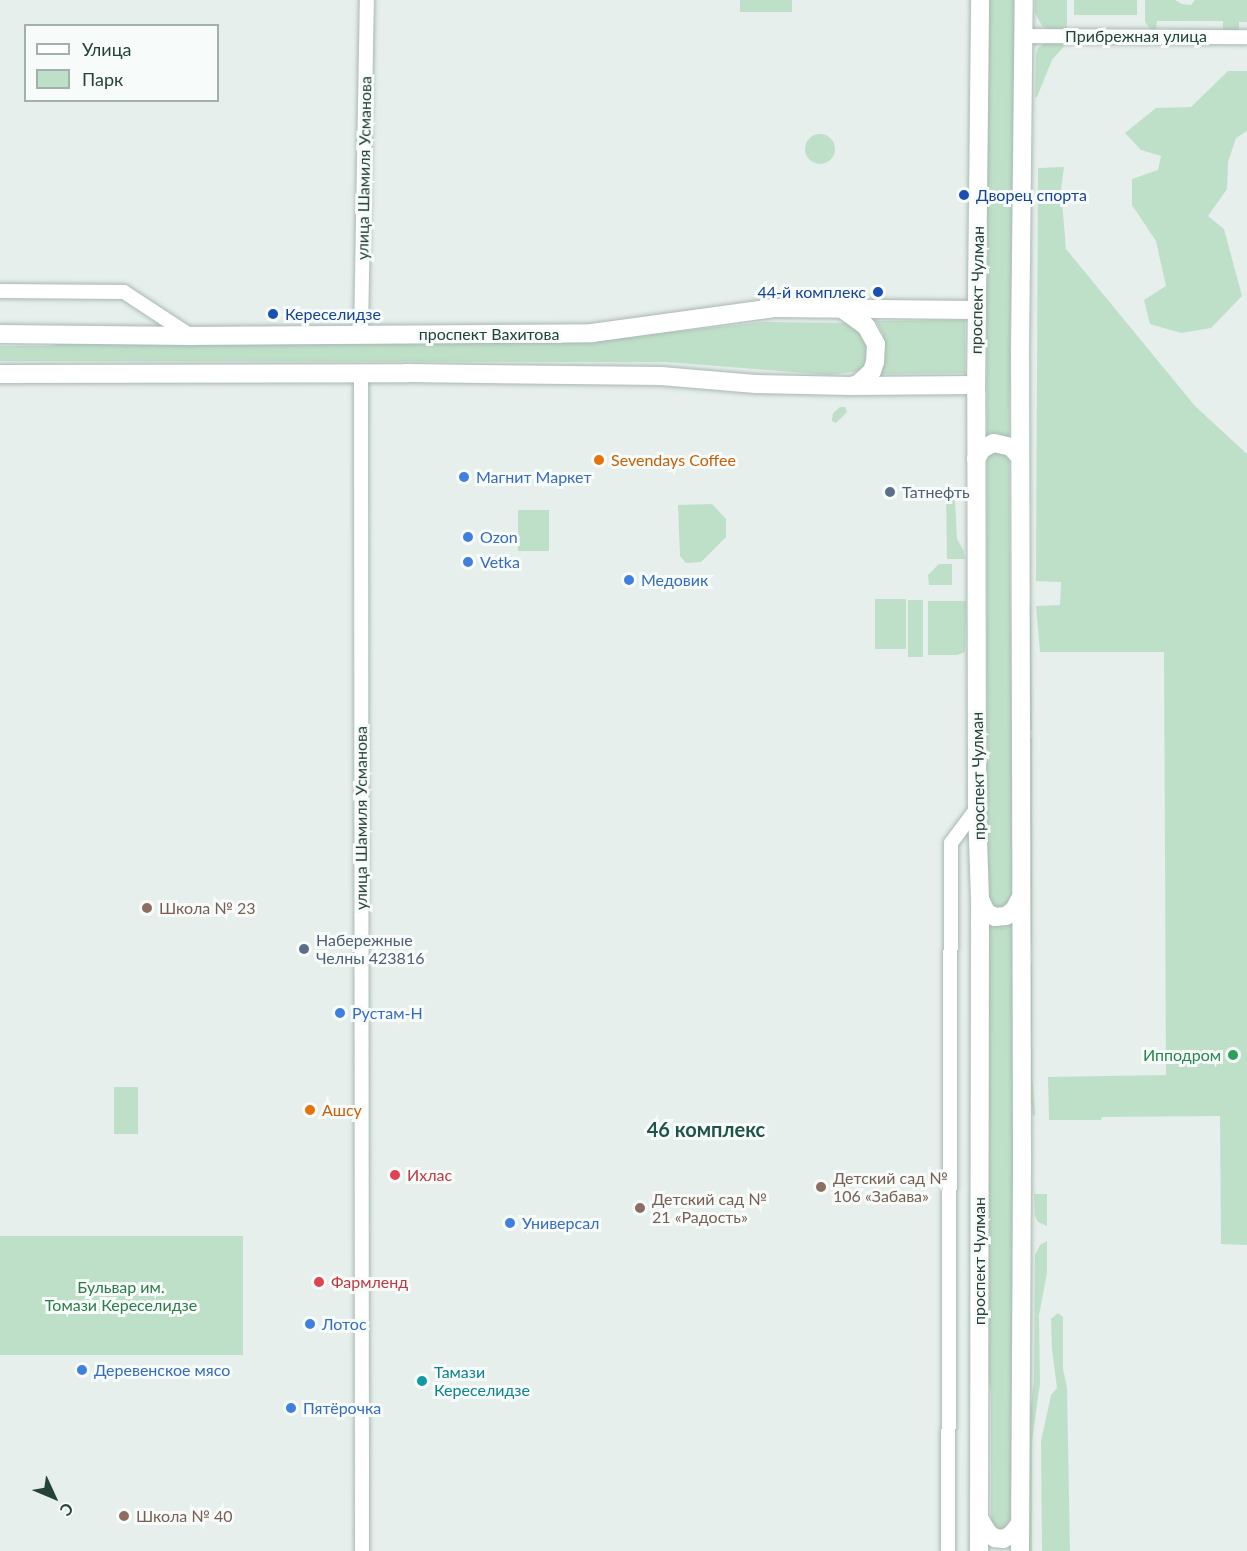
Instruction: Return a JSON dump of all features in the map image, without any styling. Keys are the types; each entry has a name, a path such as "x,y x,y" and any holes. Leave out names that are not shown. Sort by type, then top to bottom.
{"main road":[{"name":"проспект Чулман","path":"979,1551 980,899 977,808 976,310 980,0"},
{"path":"1020,1551 1020,457 1026,2"},
{"name":"проспект Вахитова","path":"0,334 192,336 592,333 774,308 976,310"},
{"path":"841,308 866,326 876,344 872,371 858,384 851,386"},
{"path":"0,374 361,373 661,376 756,384 976,385"},
{"path":"976,459 982,449 994,443 1011,447 1020,457"},
{"path":"980,899 989,915 1006,916 1019,904 1021,895"},
{"path":"979,1518 988,1533 995,1538 1003,1539 1011,1535 1019,1525"}],"street":[{"name":"улица Шамиля Усманова","path":"361,335 367,0"},
{"name":"Прибрежная улица","path":"1024,36 1247,37"},
{"path":"0,291 124,292 192,336"},
{"name":"улица Шамиля Усманова","path":"361,373 362,1551"},
{"path":"948,1551 951,843 977,808"}],"green space":[{"path":"740,0 792,0 792,12 740,12"},
{"path":"986,0 1015,0 1009,439 987,438"},
{"path":"1035,0 1067,0 1067,29 1048,29 1042,26 1035,13"},
{"path":"1074,0 1137,0 1137,15 1074,15"},
{"path":"1145,0 1175,0 1191,5 1195,0 1247,0 1247,22 1239,22 1239,31 1223,31 1223,21 1157,21 1156,30 1151,30 1145,22"},
{"path":"1048,41 1066,41 1066,44 1052,60 1037,97 1035,97 1036,54 1038,48"},
{"path":"1228,71 1247,71 1247,131 1236,138 1228,162 1227,189 1208,216 1224,229 1242,296 1211,328 1181,333 1150,324 1144,300 1166,286 1156,241 1132,205 1132,179 1158,170 1161,156 1141,150 1125,133 1156,108 1191,107"},
{"path":"820,134 826,135 834,143 834,155 826,163 820,164 814,163 806,155 805,149 806,143 814,135"},
{"path":"1064,167 1061,189 1066,249 1195,406 1247,454 1247,1245 1221,1244 1220,1116 1049,1120 1048,1077 1166,1075 1164,652 1040,652 1036,606 1060,605 1061,582 1036,581 1038,168"},
{"path":"965,320 965,373 875,374 884,359 883,334 876,321"},
{"path":"765,322 854,325 868,345 867,362 861,371 829,375 667,362 0,361 0,346 46,346 90,340 594,340"},
{"path":"840,407 845,407 847,412 836,423 832,421 833,413"},
{"path":"995,452 1003,452 1009,458 1013,903 1008,910 992,910 987,898 987,456"},
{"path":"946,490 955,500 957,539 964,551 965,559 947,559"},
{"path":"712,504 726,519 726,537 701,562 686,563 680,556 678,505"},
{"path":"518,510 549,510 549,551 518,551"},
{"path":"939,564 952,564 952,585 929,585 928,575"},
{"path":"875,599 906,599 906,649 875,649"},
{"path":"908,600 923,600 923,657 908,657"},
{"path":"928,601 966,601 965,652 957,655 928,655"},
{"path":"1027,603 1031,603 1032,731 1029,729"},
{"path":"1028,738 1032,738 1032,945 1028,945"},
{"path":"1015,917 1013,1519 1007,1530 998,1530 991,1521 991,1396 986,1350 986,918"},
{"path":"1032,962 1032,1074 1035,1115 1033,1116 1027,1074 1029,965"},
{"path":"114,1087 138,1087 138,1134 114,1134"},
{"path":"1034,1194 1047,1194 1047,1226 1038,1222 1035,1216"},
{"name":"Бульвар им. Томази Кереселидзе","path":"0,1236 243,1236 243,1355 0,1355"},
{"path":"1047,1241 1047,1273 1039,1315 1040,1383 1032,1441 1032,1551 1026,1551 1026,1440 1034,1382 1035,1255 1040,1245"},
{"path":"1058,1313 1063,1317 1063,1369 1067,1387 1070,1551 1042,1551 1041,1441 1051,1395 1057,1388 1051,1319"}],"place":[{"name":"Дворец спорта","path":"964,195"},
{"name":"44-й комплекс","path":"878,292"},
{"name":"Кереселидзе","path":"273,314"},
{"name":"Sevendays Coffee","path":"599,460"},
{"name":"Магнит Маркет","path":"464,477"},
{"name":"Татнефть","path":"890,492"},
{"name":"Ozon","path":"468,537"},
{"name":"Vetka","path":"468,562"},
{"name":"Медовик","path":"629,580"},
{"name":"Школа № 23","path":"147,908"},
{"name":"Набережные Челны 423816","path":"304,949"},
{"name":"Рустам-Н","path":"340,1013"},
{"name":"Ипподром","path":"1233,1055"},
{"name":"Ашсу","path":"310,1110"},
{"name":"Ихлас","path":"395,1175"},
{"name":"Детский сад № 106 «Забава»","path":"821,1187"},
{"name":"Детский сад № 21 «Радость»","path":"640,1208"},
{"name":"Универсал","path":"510,1223"},
{"name":"Фармленд","path":"319,1282"},
{"name":"Лотос","path":"310,1324"},
{"name":"Деревенское мясо","path":"82,1370"},
{"name":"Тамази Кереселидзе","path":"422,1381"},
{"name":"Пятёрочка","path":"291,1408"},
{"name":"Школа № 40","path":"124,1516"}],"district":[{"name":"46 комплекс","path":"706,1129"}]}
